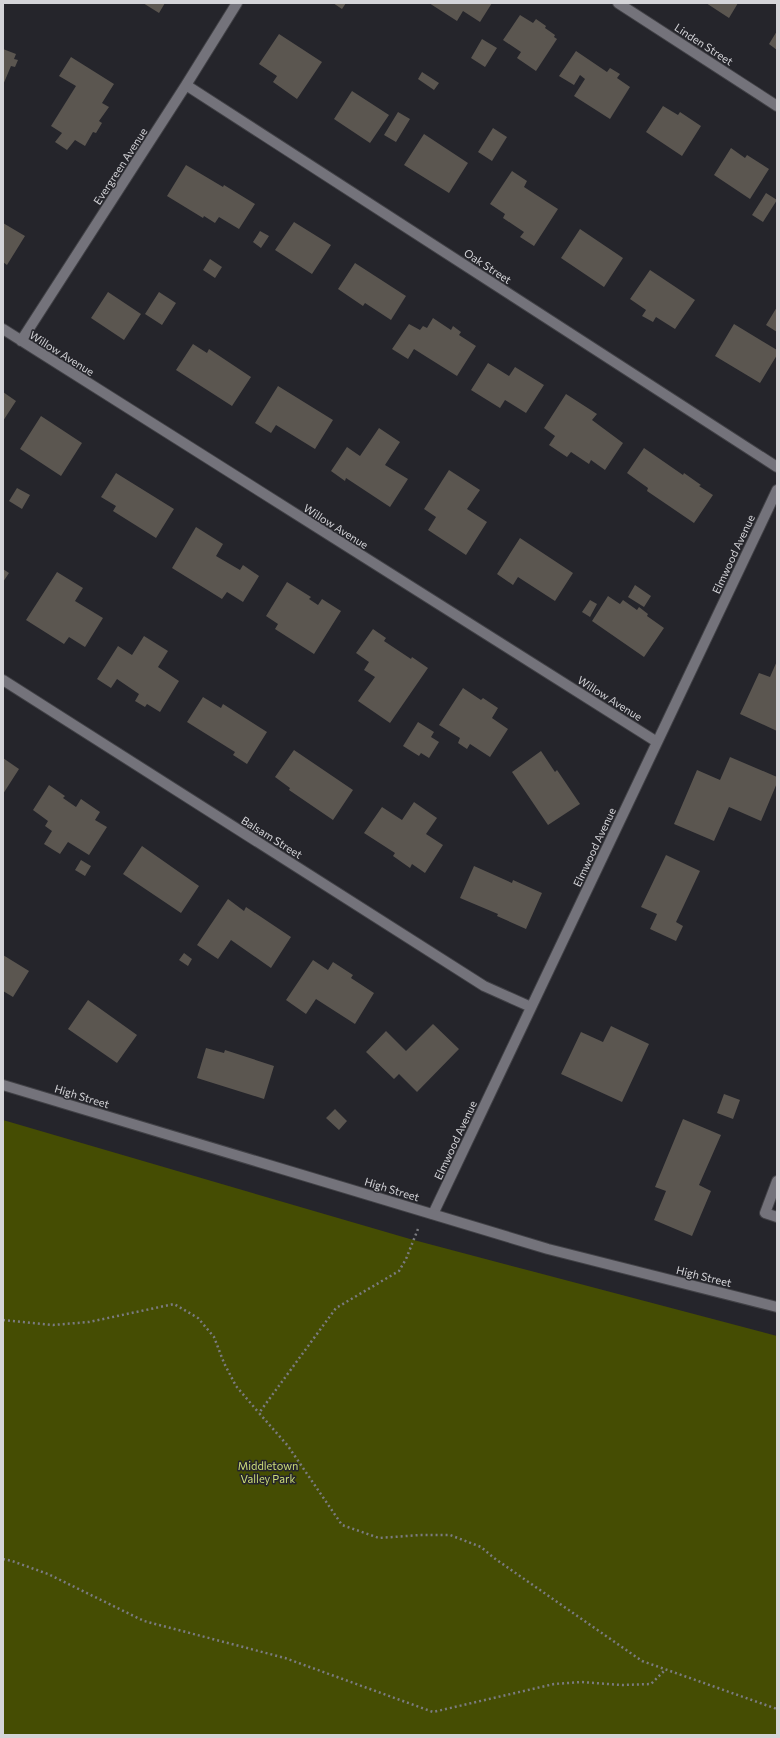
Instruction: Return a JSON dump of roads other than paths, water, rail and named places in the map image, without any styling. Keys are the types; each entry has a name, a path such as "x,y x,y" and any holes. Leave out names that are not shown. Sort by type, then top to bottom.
{"street":[{"name":"Evergreen Avenue","path":"21,341 186,85 236,3"},
{"name":"Linden Street","path":"618,3 777,106"},
{"name":"Oak Street","path":"186,85 777,467"},
{"name":"Willow Avenue","path":"3,329 657,742"},
{"name":"Elmwood Avenue","path":"429,1213 531,1007 777,490"},
{"name":"Balsam Street","path":"3,680 484,986 531,1007"},
{"name":"High Street","path":"3,1085 548,1249 777,1307"},
{"path":"777,1181 765,1214 777,1217"}],"park label":[{"name":"Middletown Valley Park","path":"268,1471"}]}
